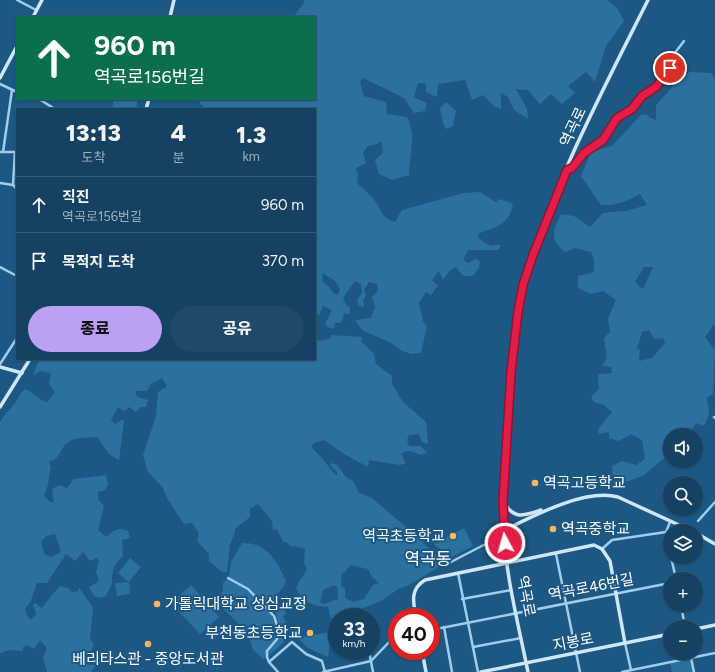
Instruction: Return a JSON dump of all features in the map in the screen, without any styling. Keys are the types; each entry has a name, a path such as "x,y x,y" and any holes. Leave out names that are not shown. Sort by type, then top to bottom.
{"street":[{"path":"17,0 36,10"},
{"path":"33,16 42,0"},
{"path":"170,16 174,0"},
{"name":"역곡로","path":"528,672 512,589 503,531 503,501 514,339 523,285 535,250 588,122 648,0"},
{"path":"567,170 572,168 584,153 603,140 617,118 632,109 642,96 661,82 670,68 674,54 684,41"},
{"path":"0,78 16,48"},
{"path":"0,84 16,92"},
{"path":"12,90 1,152 16,152 14,185 16,188"},
{"path":"41,100 53,108"},
{"path":"0,183 14,185"},
{"path":"0,267 16,275"},
{"path":"0,364 16,340"},
{"path":"0,407 29,360"},
{"path":"0,367 22,374"},
{"path":"503,501 510,512 518,515 606,495 618,497 675,524"},
{"path":"698,521 715,502"},
{"path":"449,563 499,537 503,531 550,508"},
{"path":"602,549 612,540 663,532"},
{"path":"703,537 715,544"},
{"path":"415,608 413,596 415,589 419,584 428,579 556,554 589,544 602,549 610,561 631,671"},
{"path":"556,554 580,672"},
{"path":"458,573 462,599 478,672"},
{"path":"228,578 248,589 274,616 279,631 276,639 267,651 269,662 278,672"},
{"name":"역곡로46번길","path":"440,629 663,584"},
{"path":"462,599 512,589"},
{"path":"703,628 715,625"},
{"path":"444,628 452,672"},
{"name":"지봉로","path":"481,672 663,635"},
{"path":"473,647 522,638"},
{"path":"269,662 292,642 306,654 322,661 324,672 370,661 388,643"},
{"path":"703,656 715,654"},
{"path":"424,660 426,672"},
{"path":"622,672 682,660"},
{"path":"691,660 694,672"},
{"path":"370,661 373,672"}],"shaded area":[{"path":"304,0 607,0 617,8 624,21 606,46 595,82 586,72 568,86 575,93 562,104 551,94 540,104 528,90 516,89 527,109 528,119 514,110 508,97 501,93 501,109 494,106 483,95 472,100 465,80 438,84 437,97 426,92 426,84 418,83 414,97 427,103 425,111 414,113 404,98 363,78 360,82 364,96 386,102 387,114 407,117 412,131 409,175 392,180 379,174 375,160 383,153 382,143 380,141 377,144 368,146 363,153 366,163 356,168 358,176 357,183 374,199 387,219 395,222 402,210 464,193 480,192 497,203 498,199 510,202 513,205 511,212 505,221 496,227 479,233 478,237 487,244 492,246 498,244 501,246 498,250 468,250 463,260 468,263 476,259 480,262 479,268 473,276 463,276 456,267 450,270 443,280 439,271 432,280 437,285 439,284 431,295 426,292 419,303 423,321 427,326 421,353 412,354 402,351 391,343 362,330 355,320 371,318 375,307 372,297 378,291 377,284 369,282 364,290 366,295 363,301 364,307 359,306 357,300 362,293 361,284 355,281 343,298 347,306 350,307 350,314 344,313 343,319 340,323 335,323 334,329 325,324 332,310 323,306 319,315 316,314 316,108 204,108 198,100 316,100 316,16 294,16 304,3","holes":["322,273 334,280 340,289 338,295 334,294 323,282"]},
{"path":"689,72 711,73 715,80 715,323 705,337 715,350 713,394 707,397 709,414 704,426 696,423 693,428 663,428 663,459 643,476 614,486 612,466 622,461 636,465 645,459 642,440 631,434 619,441 609,438 609,432 599,434 598,429 612,412 604,405 594,402 591,397 599,389 598,374 612,373 611,367 602,366 607,358 604,338 610,332 608,319 616,300 603,291 591,294 578,288 578,276 594,272 594,260 591,252 576,248 565,252 556,243 554,234 561,214 574,216 590,227 603,213 626,211 647,205 640,194 631,199 611,205 601,205 581,176 591,152 612,146 641,115 646,114 650,118 656,120 656,105 674,85","holes":["644,267 653,267 643,289 635,282","649,330 654,339 663,338 665,343 652,358 639,361 640,349 637,349 642,332"]},
{"path":"114,100 138,100 136,108 112,108"},
{"path":"446,102 456,111 453,126 446,129 443,124 440,108"},
{"path":"331,335 362,337 361,341 374,354 376,364 392,376 392,384 403,402 426,422 428,444 422,442 419,434 409,435 407,440 409,446 420,446 427,452 421,455 411,451 403,452 401,454 406,463 400,465 369,460 368,467 344,454 324,440 314,443 311,447 337,476 337,472 330,465 332,463 337,465 346,477 353,481 359,493 372,498 413,533 437,556 439,567 407,586 398,589 383,600 363,608 328,608 318,606 304,601 296,588 307,569 304,563 305,549 290,546 288,543 283,541 277,529 273,530 272,521 258,504 250,509 250,517 235,529 235,533 230,544 227,572 222,572 209,561 209,554 197,541 199,533 192,523 184,524 167,498 163,488 148,472 143,455 156,416 158,392 167,386 162,378 151,384 147,391 135,391 137,397 148,400 146,407 141,407 136,412 129,407 125,411 118,407 111,420 115,424 123,419 124,421 119,460 109,454 97,437 81,438 69,441 63,447 59,456 49,462 51,468 47,489 44,495 49,501 54,503 52,489 59,485 67,488 74,479 106,475 108,484 105,490 98,492 98,499 104,506 98,530 106,537 116,530 121,529 128,531 130,538 122,540 123,556 114,568 111,585 106,596 100,598 94,596 89,587 99,581 96,572 99,561 97,558 90,561 83,552 75,561 66,554 47,583 37,583 30,603 25,608 27,616 31,620 36,614 33,605 35,603 42,608 60,586 68,588 72,592 78,591 79,587 93,608 90,639 94,644 85,661 88,665 96,665 91,672 47,672 43,658 47,648 40,640 34,649 28,645 23,647 22,651 9,650 0,653 0,422 25,389 41,400 47,402 55,392 49,384 51,373 40,371 33,376 39,360 316,360 316,339 320,341 330,339","holes":["55,534 61,552 52,557 45,555 41,542 46,536","350,565 368,569 372,577 379,583 373,585 364,599 353,602 345,598 345,588 341,586 342,573 345,572","332,586 337,586 338,599 323,604 320,602 323,590"]},
{"path":"464,528 473,546 450,558 434,544"},
{"path":"242,543 258,546 270,554 279,566 286,581 284,586 277,594 271,612 277,630 275,639 267,649 264,660 253,650 249,637 238,623 217,603 223,591 223,583 229,577 231,562"},
{"path":"130,558 141,567 129,582 118,573"},
{"path":"129,582 130,594 117,596 115,583"},
{"path":"191,585 219,617 200,634 171,603"},
{"path":"276,606 284,609 286,614 283,616 286,623 280,627 276,613"},
{"path":"280,627 290,637 268,656 268,653 279,637"},
{"path":"328,632 328,657 308,648 298,638"},
{"path":"691,660 694,672 672,672 670,662"}],"place":[{"name":"역곡고등학교","path":"535,483"},
{"name":"역곡중학교","path":"553,529"},
{"name":"역곡초등학교","path":"453,536"},
{"name":"가톨릭대학교 성심교정","path":"157,604"},
{"name":"부천동초등학교","path":"310,633"},
{"name":"베리타스관 - 중앙도서관","path":"148,644"}],"district":[{"name":"역곡동","path":"428,559"}],"route":[{"path":"505,543 503,531 503,501 514,339 523,285 533,255 567,170 575,166 579,158 589,148 603,140 617,118 632,109 642,96 656,87 670,68"}]}
